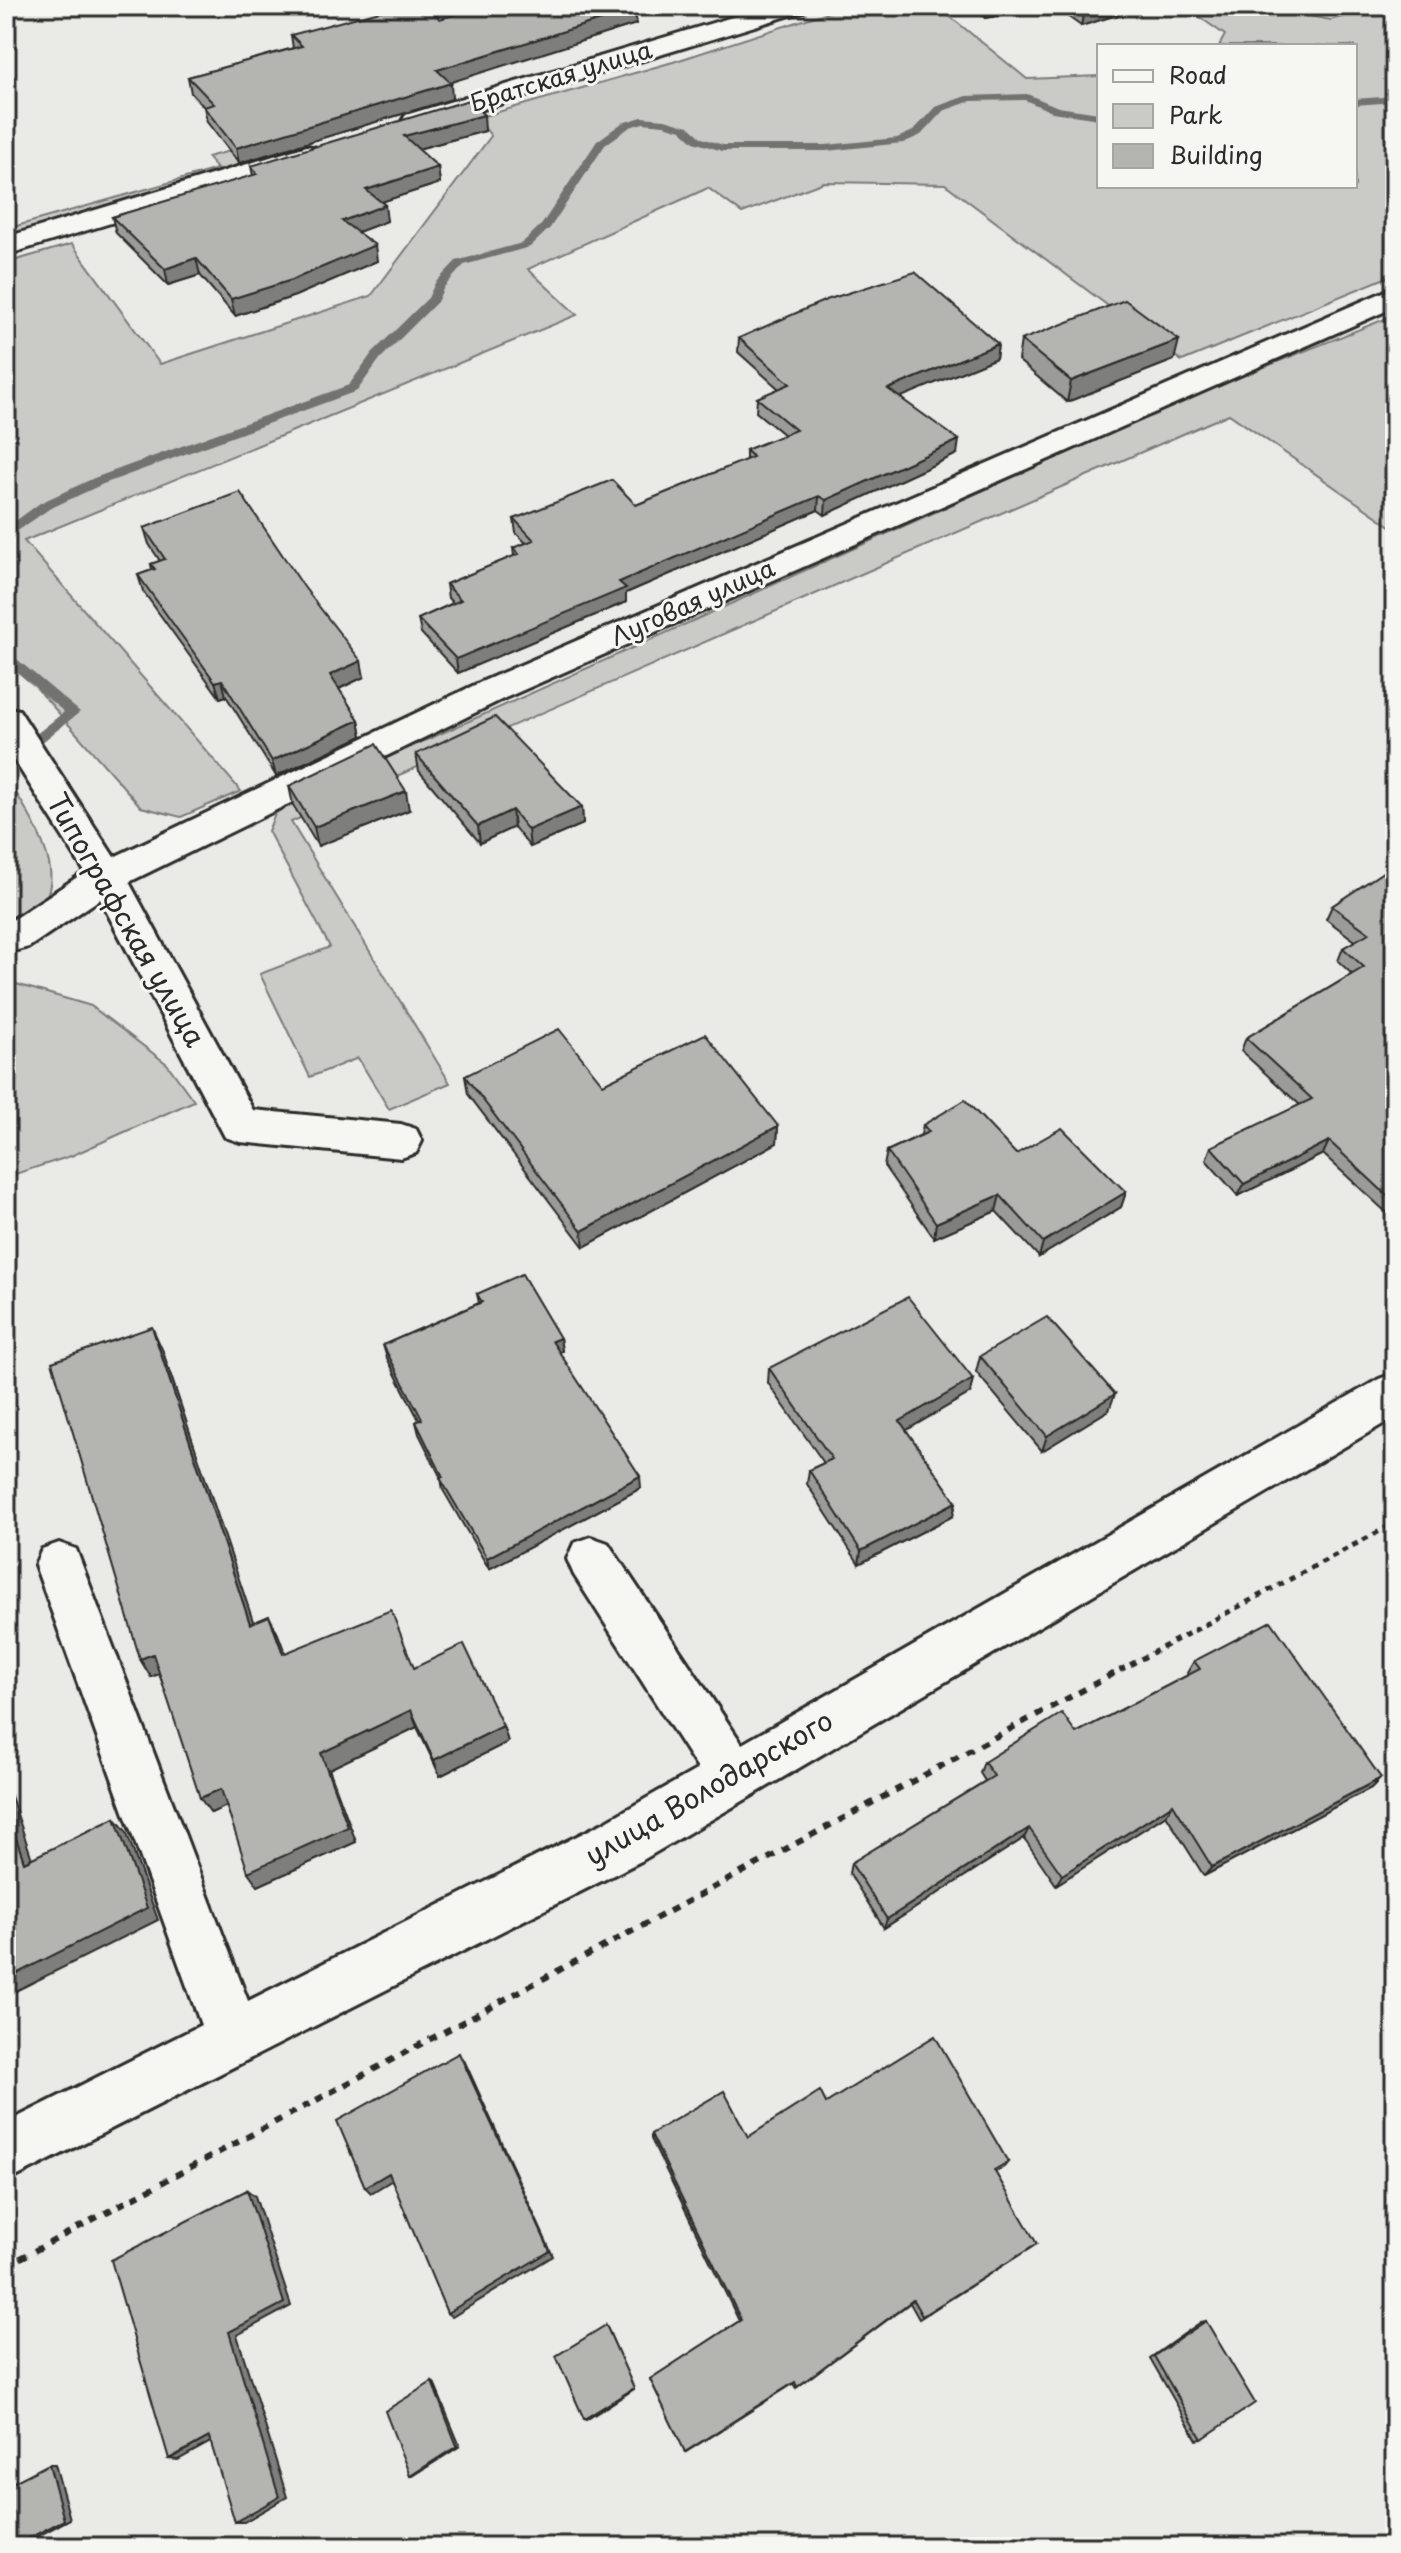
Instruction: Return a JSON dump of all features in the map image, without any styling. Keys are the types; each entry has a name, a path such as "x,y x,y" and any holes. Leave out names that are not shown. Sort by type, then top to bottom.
{"street":[{"name":"Братская улица","path":"394,127 795,6"},
{"path":"6,246 335,146"},
{"name":"Луговая улица","path":"6,939 15,937 107,876 493,690 1395,296"},
{"name":"Типографская улица","path":"6,719 107,876 240,1125 401,1141"},
{"name":"улица Володарского","path":"6,2153 622,1842 732,1775 1395,1393"},
{"path":"591,1559 732,1775"},
{"path":"59,1565 234,2038"}],"path":[{"path":"6,2266 1395,1523"}],"green space":[{"path":"847,6 937,6 1027,79 1097,76 1097,188 1357,188 1357,44 1220,44 1225,35 1184,6 1254,6 1331,20 1380,6 1395,6 1395,274 1182,361 945,184 824,182 742,213 708,188 528,269 577,315 24,541 241,791 181,817 141,807 6,653 6,263 72,244 160,364 371,296 491,136 477,118 673,62"},
{"path":"268,141 282,159 6,237 6,229 217,169 207,157"},
{"path":"1395,315 1395,529 1229,414 291,822 450,1083 389,1109 358,1058 310,1077 260,974 330,947 268,831 275,814 293,800 1212,388"},
{"path":"6,777 40,837 48,859 50,880 46,898 32,913 6,923"},
{"path":"6,981 91,1006 167,1064 194,1101 71,1156 6,1177"}],"building":[{"path":"398,6 425,6 440,19 482,6 635,6 636,9 437,70 451,83 236,148 204,107 214,104 188,77 302,46 291,35"},
{"path":"1077,6 1098,6 1084,10"},
{"path":"469,100 484,115 404,136 438,167 366,190 385,205 342,221 375,245 292,280 231,299 196,258 165,269 112,217 257,174 251,166"},
{"path":"915,272 998,344 888,389 959,440 826,500 819,496 619,582 626,588 456,659 418,619 461,600 446,584 519,554 513,548 534,540 514,519 612,480 636,505 753,457 746,450 796,430 757,398 790,384 739,338 826,300"},
{"path":"1125,300 1179,340 1071,381 1021,340"},
{"path":"240,492 304,587 361,661 330,675 359,720 272,761 222,680 215,682 138,575 155,569 151,564 165,559 144,528"},
{"path":"495,717 582,807 528,830 512,810 478,826 416,754"},
{"path":"376,744 406,791 314,827 289,786"},
{"path":"1395,864 1395,1200 1329,1141 1244,1184 1211,1147 1312,1099 1246,1038 1364,967 1343,948 1369,933 1332,906"},
{"path":"559,1029 603,1084 705,1034 778,1126 582,1231 465,1076"},
{"path":"965,1100 1016,1154 1062,1128 1126,1192 1043,1242 1000,1195 936,1223 887,1151 929,1132 923,1125"},
{"path":"522,1274 560,1338 552,1341 640,1476 487,1558 440,1478 443,1477 416,1422 422,1419 383,1345 482,1302 477,1294"},
{"path":"908,1297 973,1379 900,1421 956,1502 861,1551 809,1470 832,1459 769,1368"},
{"path":"1047,1317 1115,1394 1047,1436 980,1356"},
{"path":"152,1327 250,1624 269,1616 283,1654 391,1610 414,1668 464,1644 503,1726 434,1760 411,1710 321,1753 348,1827 248,1872 221,1789 200,1798 153,1654 140,1659 52,1362"},
{"path":"1271,1621 1381,1778 1212,1867 1173,1804 1062,1875 1029,1828 887,1919 851,1863 994,1776 984,1762 1062,1713 1076,1733 1200,1669 1194,1661"},
{"path":"6,1808 24,1862 115,1818 147,1908 6,1979"},
{"path":"935,2036 1008,2162 994,2170 1037,2244 922,2316 913,2300 797,2387 795,2382 685,2452 650,2379 741,2320 651,2134 724,2091 748,2137 820,2091 826,2103"},
{"path":"459,2053 550,2251 447,2313 389,2173 365,2187 337,2121"},
{"path":"247,2190 284,2303 229,2332 279,2497 235,2522 209,2437 169,2459 111,2260"},
{"path":"1206,2321 1255,2403 1202,2439 1154,2356"},
{"path":"606,2325 634,2388 584,2419 556,2356"},
{"path":"432,2382 457,2446 410,2476 385,2411"},
{"path":"49,2464 64,2520 12,2547 6,2547 6,2486"}],"waterway":[{"path":"6,535 44,506 98,481 353,388 376,356 433,299 439,286 460,263 526,245 546,226 601,143 626,125 642,120 665,122 685,128 698,140 722,148 826,148 899,141 917,133 939,109 970,98 1027,97 1056,110 1097,116"},
{"path":"1357,102 1395,99"},
{"path":"6,655 73,712 6,766"}]}
